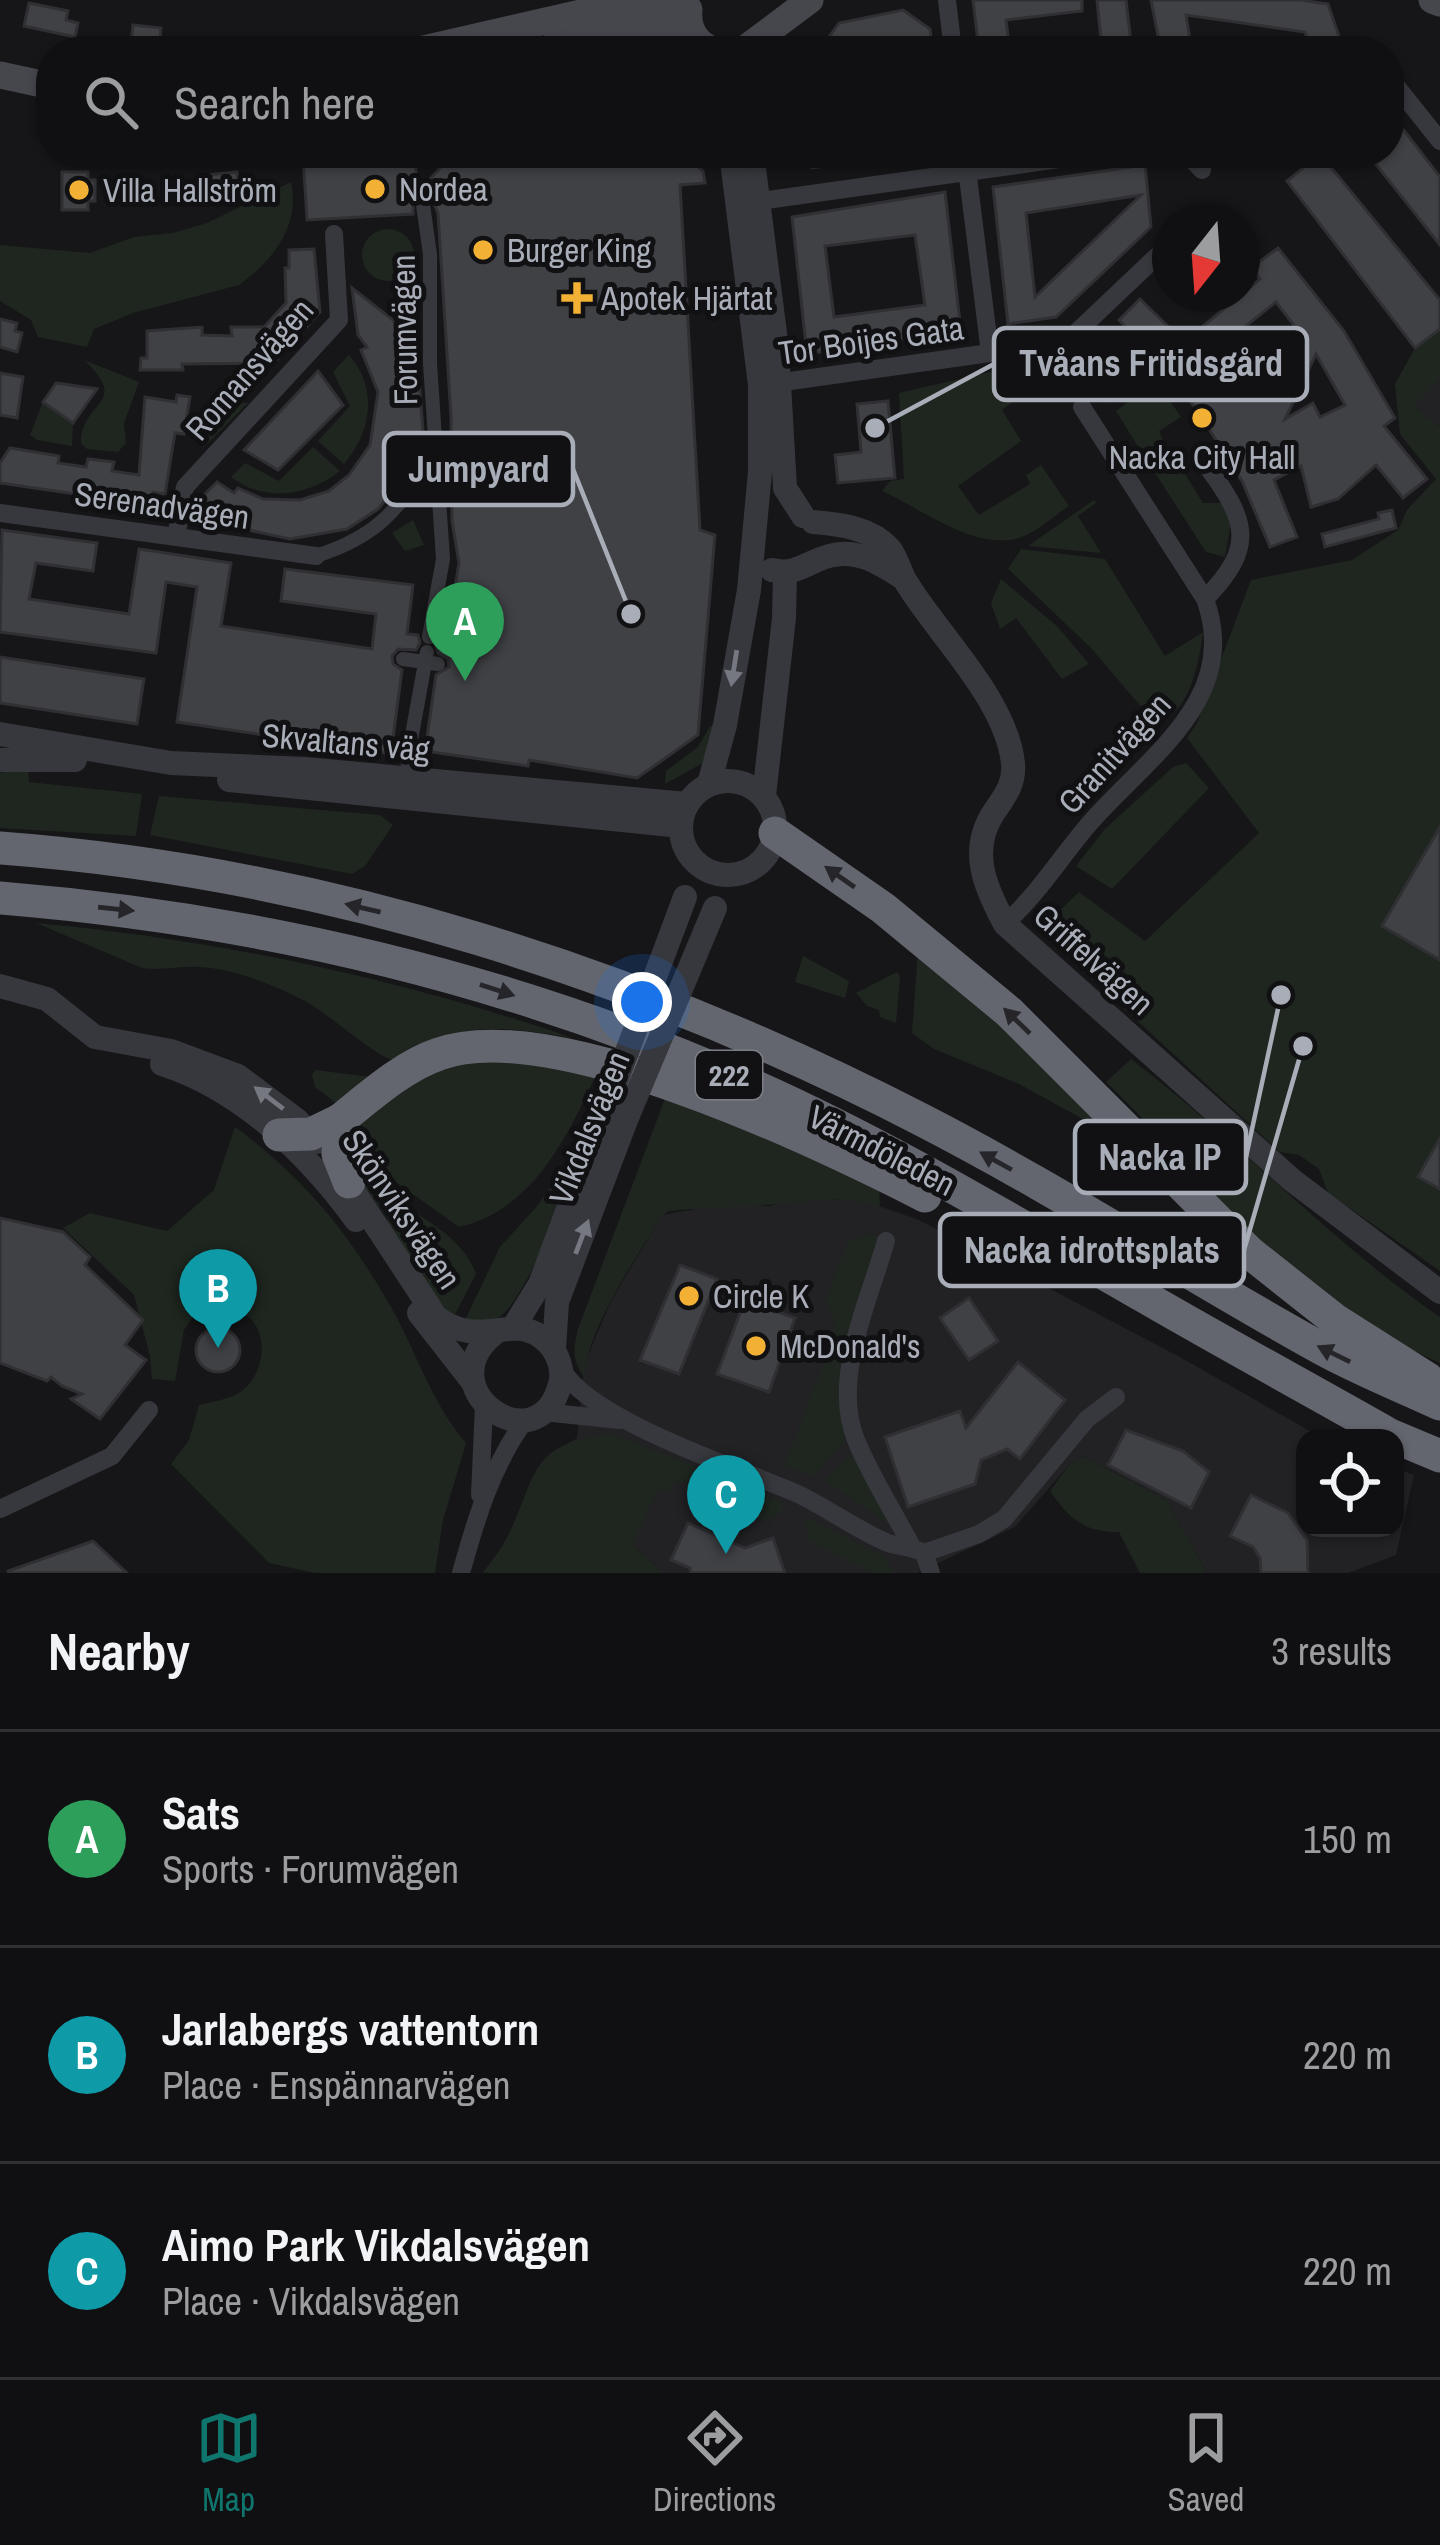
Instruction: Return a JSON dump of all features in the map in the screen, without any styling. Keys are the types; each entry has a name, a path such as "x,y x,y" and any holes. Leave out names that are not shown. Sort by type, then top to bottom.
{"highway":[{"path":"776,833 883,908 1009,1012 1250,1252 1335,1321 1440,1385"},
{"name":"Värmdöleden","path":"0,848 215,876 330,900 517,950 648,996 767,1045 925,1121 1322,1349 1440,1404"},
{"name":"Värmdöleden","path":"0,898 164,914 324,944 591,1020 745,1082 875,1144 1379,1429"},
{"path":"349,1182 338,1154 310,1130 436,1054 506,1043 561,1052 716,1101 831,1148 1248,1370 1377,1429"},
{"name":"Värmdöleden","path":"1404,1441 1440,1456"}],"main road":[{"path":"756,36 766,14 761,0"},
{"path":"765,36 811,0"},
{"path":"480,36 598,9 699,29"},
{"path":"554,36 633,24 699,29"},
{"path":"0,75 36,83"}],"street":[{"path":"947,0 951,36"},
{"path":"1404,96 1440,141"},
{"path":"734,168 785,488 820,542 812,564"},
{"path":"709,784 738,782 764,796 773,813 776,833 764,860 739,874 709,872 693,860 684,844 684,815 709,784 725,725 749,590 770,384 754,168"},
{"path":"760,201 934,168"},
{"path":"967,168 990,353"},
{"name":"Forumvägen","path":"406,762 430,654 446,521 424,364 430,254 423,205"},
{"name":"Romansvägen","path":"176,537 185,487 339,320 334,234"},
{"name":"Tor Boijes Gata","path":"770,384 990,353 1059,349 1152,261"},
{"name":"Granitvägen","path":"1005,924 1191,716 1215,650 1215,628 1205,599 1082,407"},
{"path":"316,556 370,535 400,505 436,454"},
{"path":"1205,599 1231,567 1240,533 1236,507 1209,470"},
{"name":"Serenadvägen","path":"0,513 316,556"},
{"path":"753,541 775,514 808,519"},
{"name":"Griffelvägen","path":"808,519 851,527 892,551 904,578 998,715 1013,763 1009,792 990,817 982,842 983,882 1005,924 1292,1180 1440,1292"},
{"path":"753,541 768,569 785,573 845,553 864,556 904,578"},
{"path":"764,796 785,573"},
{"path":"403,659 430,654"},
{"name":"Skvaltans väg","path":"0,734 171,763 304,769 684,815"},
{"name":"Skvaltans väg","path":"0,760 56,758 274,785 684,815"},
{"name":"Vikdalsvägen","path":"558,1359 557,1302 693,860"},
{"name":"Vikdalsvägen","path":"506,1329 525,1314 715,908 739,874"},
{"name":"Skönviksvägen","path":"0,986 47,999 95,1037 171,1052 238,1076 310,1130 341,1198 427,1326 479,1393"},
{"name":"Skönviksvägen","path":"0,996 41,1008 82,1048 166,1066 310,1130"},
{"name":"Skönviksvägen","path":"349,1182 436,1317 454,1330 473,1335 506,1329"},
{"path":"886,1241 854,1351 848,1388 850,1417 855,1438 932,1573"},
{"path":"478,1511 479,1393 473,1365 480,1349 506,1329 529,1330 558,1359 578,1390 625,1420 803,1497 892,1544 918,1550 979,1534 1004,1519 1087,1419 1116,1397"},
{"path":"461,1573 478,1511 505,1452 555,1398 558,1359"},
{"path":"479,1393 504,1420 535,1416 625,1420"},
{"path":"0,1509 112,1456 149,1409"}],"shaded area":[{"path":"291,182 292,213 282,241 239,285 133,313 94,329 87,347 38,337 31,320 0,301 0,245 90,253 134,237 207,223"},
{"path":"388,229 406,237 414,255 406,273 388,281 370,273 362,255 370,237"},
{"path":"1440,329 1440,379 1414,406 1440,427 1440,1271 1328,1193 1319,1169 1299,1155 1280,1152 1045,936 1047,923 1079,892 1145,941 1259,833 1187,738 1197,723 1251,580 1352,560 1398,530 1407,510 1436,479 1400,434 1395,384 1415,348"},
{"path":"1110,343 1132,351 1150,373 1110,403 1095,381 1080,389 1073,371"},
{"path":"349,355 365,382 368,411 360,439 344,464 318,441 350,406 333,372"},
{"path":"84,360 139,382 124,423 126,443 118,452 87,449 81,443 88,418 104,395 98,375"},
{"path":"1003,369 1024,369 1045,389 1027,392 1002,410 1021,441 958,486 979,515 1030,484 1026,475 1041,465 1069,506 1022,537 986,539 949,526 882,491 890,481 904,479 899,393"},
{"path":"1440,379 1440,427 1413,406"},
{"path":"1156,381 1181,417 1159,431 1164,442 1144,456 1116,411"},
{"path":"211,400 248,403 203,448"},
{"path":"43,402 73,423 72,446 30,435"},
{"path":"313,447 340,471 314,486 272,493 231,477 245,463 279,481"},
{"path":"1171,451 1203,503 1225,503 1231,523 1225,557 1206,552 1150,465"},
{"path":"1094,500 1078,516 1101,553 1028,546"},
{"path":"413,520 424,545 405,551 392,533"},
{"path":"1021,549 1105,559 1165,656 1203,632 1191,686 1177,710 1155,723 1091,648 1008,569"},
{"path":"1001,579 1058,627 1089,664 1062,679 1016,618 1000,629 991,603"},
{"path":"710,726 719,726 701,764 665,784 666,771 698,747"},
{"path":"1186,763 1209,788 1112,889 1076,866 1105,829 1173,767"},
{"path":"28,766 29,782 142,794 136,836 0,828 0,773"},
{"path":"159,796 380,815 393,825 365,866 352,874 150,835"},
{"path":"36,923 173,940 308,964 441,997 573,1038 502,1029 460,1032 394,1060 310,1004 263,982 211,968 142,968"},
{"path":"918,951 957,982 1107,1128 934,1049 912,1033"},
{"path":"803,956 849,981 845,998 795,982"},
{"path":"897,972 896,1023 880,1017 879,1010 867,1006 856,993"},
{"path":"477,1055 598,1071 561,1144 528,1187 485,1218 459,1227 386,1175 350,1124 434,1065"},
{"path":"1131,1059 1360,1256 1440,1317 1440,1363 1339,1309 1268,1248 1106,1082"},
{"path":"316,1070 370,1077 337,1104 315,1087 312,1074"},
{"path":"666,1096 879,1188 880,1207 837,1200 669,1211 602,1318 585,1379 575,1355 578,1329"},
{"path":"235,1127 303,1187 358,1254 466,1443 443,1520 435,1573 315,1573 269,1563 171,1464 189,1440 199,1405 237,1394 254,1377 262,1353 258,1329 237,1310 202,1304 184,1330 175,1381 152,1379 134,1295 63,1228 90,1213 167,1231 214,1190"},
{"path":"343,1132 383,1185 453,1240 470,1261 476,1274 452,1320 392,1238 387,1218 350,1166"},
{"path":"586,1135 547,1237 520,1291 493,1321 464,1322 500,1247 538,1205"},
{"path":"789,1200 862,1200 919,1220 1180,1357 1306,1429 1296,1429 1296,1537 1400,1537 1396,1555 1348,1573 1207,1573 1167,1501 1084,1456 1070,1464 1015,1527 917,1573 663,1573 633,1545 556,1451 577,1438 584,1365 610,1303 662,1215 724,1204 770,1206"},
{"path":"879,1236 839,1386 847,1438 813,1477 785,1465 837,1327 826,1301 848,1241"},
{"path":"612,1434 767,1495 782,1503 782,1512 765,1521 677,1480 667,1491 658,1488 633,1545 663,1573 483,1573 503,1545 530,1483 548,1456 583,1438"},
{"path":"855,1450 887,1519 886,1522 824,1480"},
{"path":"1084,1456 1167,1501 1207,1573 1140,1573 1119,1532 1096,1530 1071,1516 1050,1491 1070,1464"},
{"path":"1404,1471 1414,1475 1404,1519"},
{"path":"806,1517 885,1557 894,1573 874,1573 808,1540"}],"building":[{"path":"973,0 1082,0 1082,11 1006,20 1008,36 977,36"},
{"path":"1097,0 1126,0 1130,36 1101,36"},
{"path":"1151,0 1328,4 1339,36 1306,36 1305,32 1186,15 1190,36 1158,36"},
{"path":"29,3 68,11 66,20 78,23 75,36 24,26"},
{"path":"903,10 930,29 931,36 830,36 839,23"},
{"path":"133,25 161,28 160,36 132,36"},
{"path":"1404,130 1440,177 1440,245 1379,168 1404,168"},
{"path":"304,168 416,168 417,193 440,168 703,171 705,183 680,185 700,530 715,535 698,735 637,778 529,760 528,766 425,751 436,675 449,667 436,646 450,617 459,563 452,521 451,416 438,213 431,197 423,194 413,200 413,214 307,220"},
{"path":"1145,168 1151,227 1056,317 1008,324 993,187","holes":["1141,195 1035,297 1026,213"]},
{"path":"1303,168 1332,168 1440,300 1440,329 1415,348 1287,181"},
{"name":"Villa Hallström","path":"62,172 88,172 88,180 95,180 95,201 88,201 88,210 62,210"},
{"path":"237,172 239,200 198,203 196,176"},
{"path":"945,192 961,331 807,354 792,217","holes":["915,235 925,305 834,317 825,246"]},
{"path":"1278,248 1344,331 1395,418 1384,426 1427,479 1403,498 1376,465 1338,499 1311,507 1301,466 1274,480 1297,537 1270,547 1242,481 1202,418 1168,369 1119,320 1140,299 1184,342 1220,312 1260,312 1260,261","holes":["1276,302 1306,341 1301,356 1274,385 1253,377 1224,393 1201,362","1316,354 1345,405 1320,417 1313,403 1285,419"]},
{"path":"314,249 320,312 274,363 182,364 183,370 140,370 141,358 147,358 147,331 202,327 202,335 232,336 231,327 264,327 286,303 289,250"},
{"path":"352,288 393,320 418,365 423,431 415,464 378,509 347,529 290,539 230,526 196,503 217,482 234,493 238,488 263,499 300,500 329,491 349,475 370,445 378,392 361,350 367,347 358,335"},
{"path":"0,319 17,323 15,331 22,333 17,352 0,347"},
{"path":"318,371 343,405 278,470 244,450"},
{"path":"0,373 23,377 17,418 0,415"},
{"path":"56,383 97,389 73,423 43,402"},
{"path":"177,395 190,397 184,434 175,433 165,494 153,492 151,505 0,483 0,463 10,448 59,456 58,463 86,467 88,459 114,462 112,471 139,475 145,397 176,402"},
{"path":"888,401 895,478 838,483 835,455 861,452 857,404"},
{"path":"1392,510 1396,528 1325,547 1322,534 1379,519 1378,513"},
{"path":"2,530 97,543 93,571 36,563 29,599 129,614 139,549 231,563 221,626 372,649 376,614 281,601 285,569 413,585 407,634 418,635 420,643 416,650 398,649 392,656 393,664 402,670 391,754 177,722 197,587 166,582 156,653 0,632"},
{"path":"0,657 144,679 137,724 0,703"},
{"path":"1440,827 1440,960 1382,926"},
{"path":"1440,1138 1440,1189 1418,1177"},
{"path":"0,1218 63,1232 90,1257 85,1265 143,1320 125,1345 146,1360 100,1419 71,1399 82,1394 51,1377 47,1381 0,1363"},
{"path":"680,1265 717,1279 679,1374 640,1360"},
{"name":"McDonald's","path":"748,1292 781,1303 778,1312 795,1318 769,1392 717,1374"},
{"path":"969,1298 998,1341 969,1360 940,1318"},
{"path":"218,1328 234,1334 240,1350 234,1366 218,1372 202,1366 196,1350 202,1334"},
{"path":"1018,1362 1065,1400 1020,1459 1007,1449 981,1460 975,1484 908,1507 885,1437 960,1411 966,1428"},
{"path":"1126,1430 1183,1451 1209,1472 1191,1508 1108,1465"},
{"path":"1251,1495 1288,1513 1296,1524 1296,1537 1307,1540 1308,1573 1261,1573 1253,1547 1230,1536"},
{"path":"688,1523 745,1548 773,1538 785,1573 691,1573 690,1568 671,1560"},
{"path":"93,1541 127,1573 8,1571"}],"place":[{"name":"Nordea","path":"375,189"},
{"name":"Villa Hallström","path":"79,190"},
{"name":"Burger King","path":"483,250"},
{"name":"Apotek Hjärtat","path":"577,298"},
{"name":"Nacka City Hall","path":"1202,418"},
{"name":"Tvåans Fritidsgård","path":"875,428"},
{"name":"Jumpyard","path":"631,614"},
{"name":"Sats","path":"465,681"},
{"name":"Nacka IP","path":"1281,995"},
{"name":"Nacka idrottsplats","path":"1303,1046"},
{"name":"Circle K","path":"689,1296"},
{"name":"McDonald's","path":"756,1346"},
{"name":"Jarlabergs vattentorn","path":"218,1348"},
{"name":"Aimo Park Vikdalsvägen","path":"726,1554"}]}
